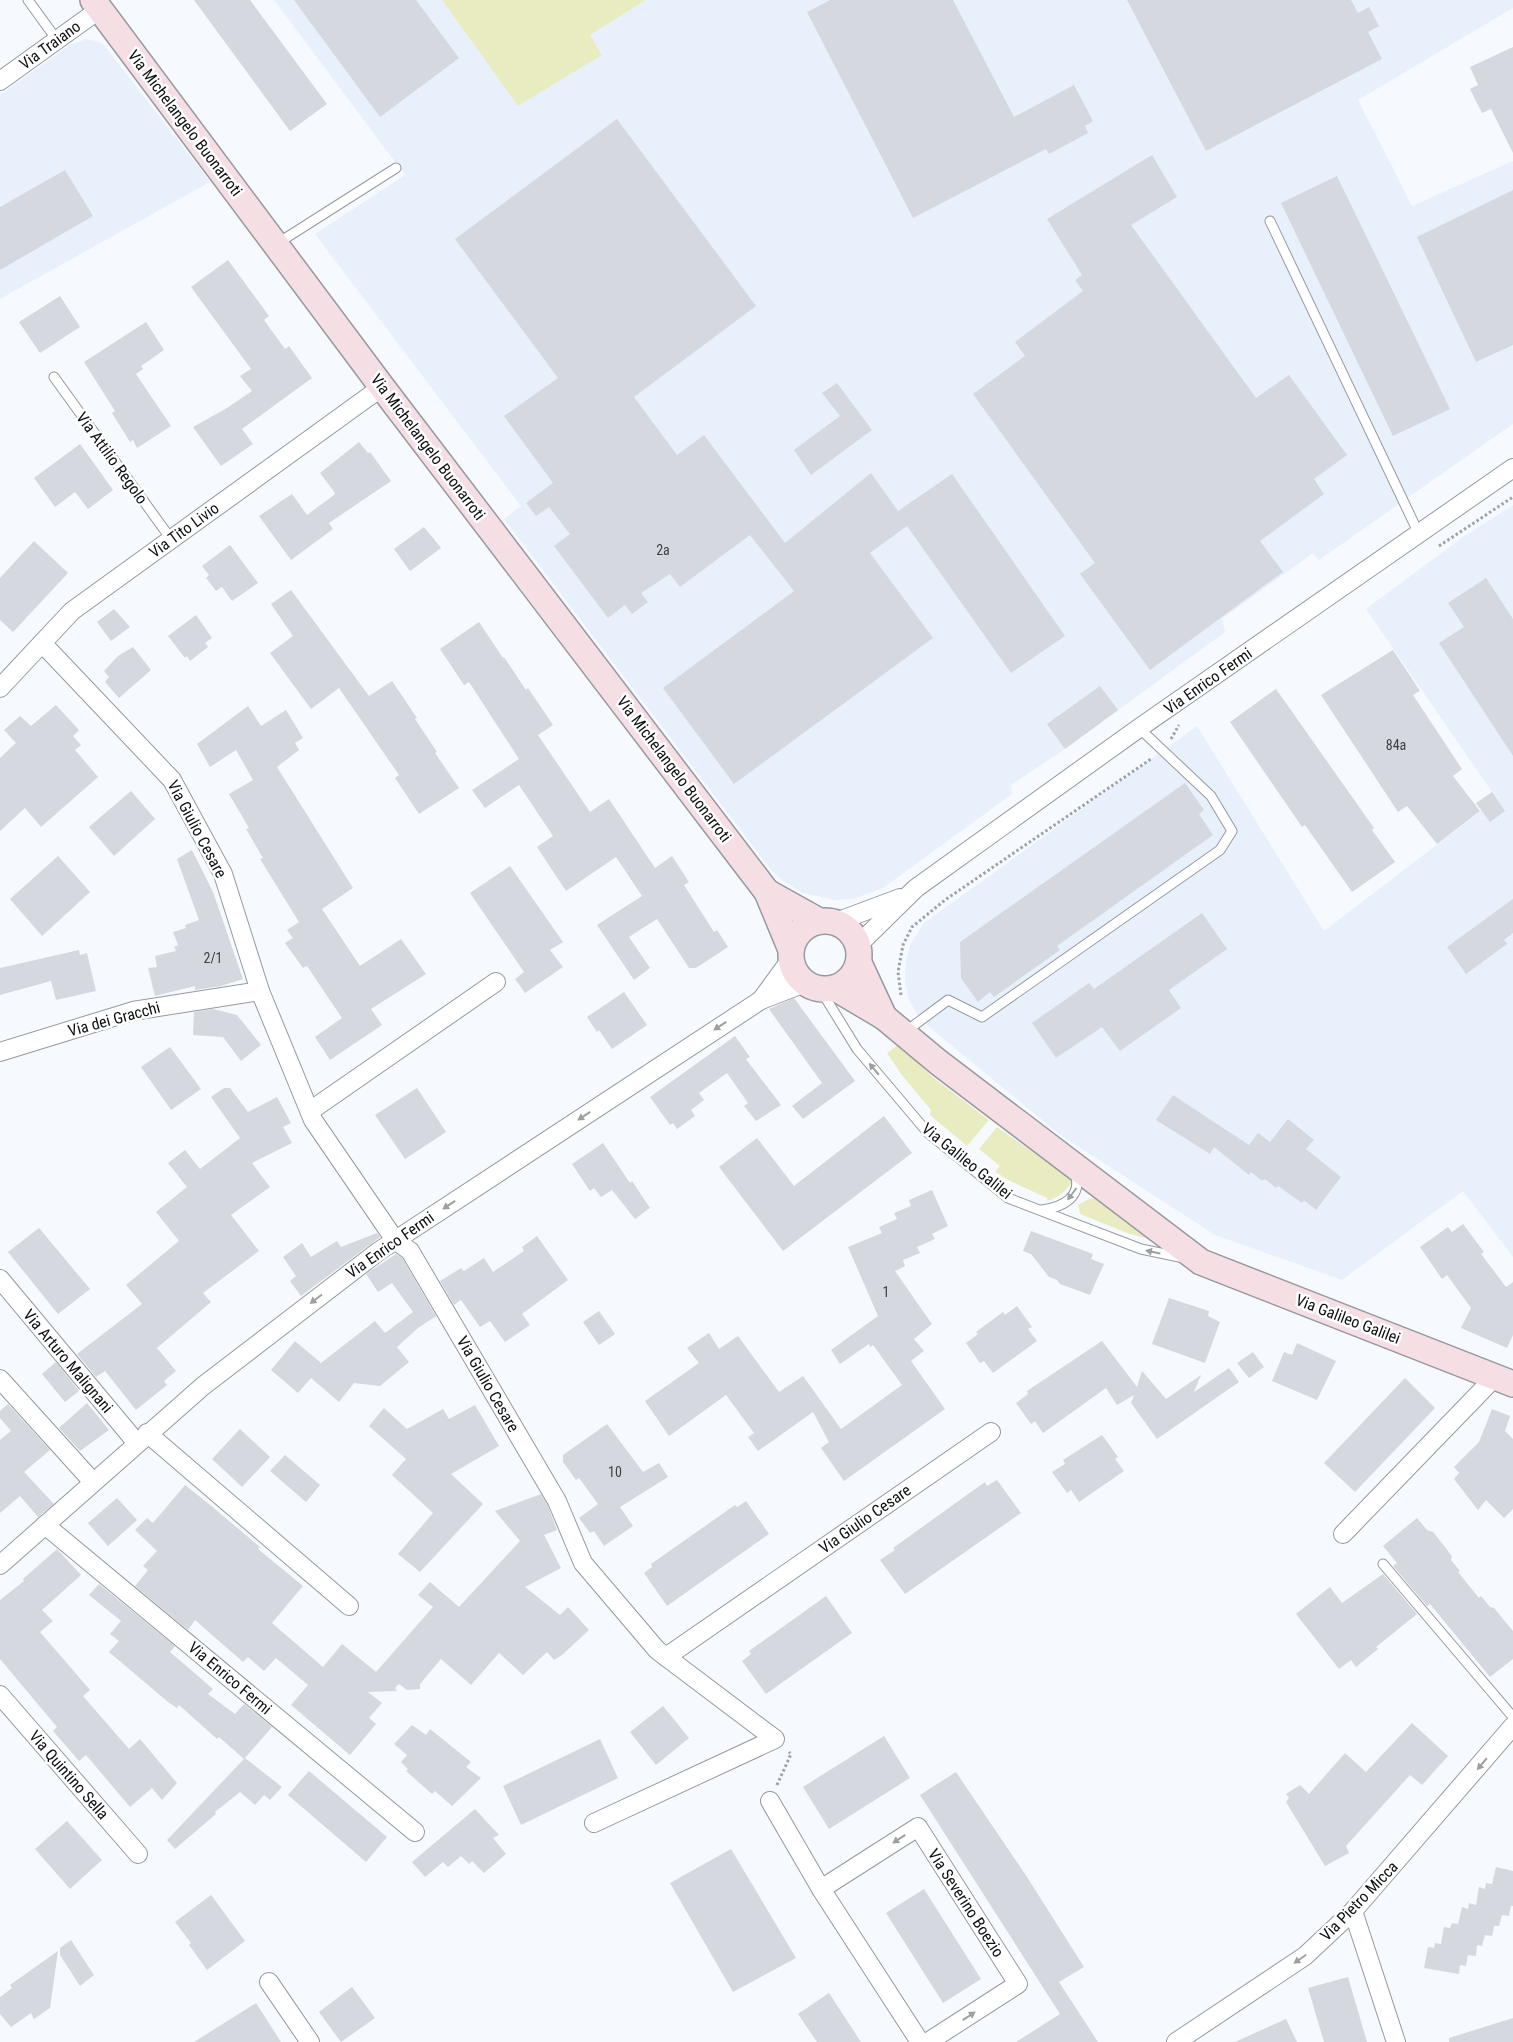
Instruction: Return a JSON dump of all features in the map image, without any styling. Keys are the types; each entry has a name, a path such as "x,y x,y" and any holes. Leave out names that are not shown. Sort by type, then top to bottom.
{"street":[{"name":"Via Traiano","path":"0,81 57,40 97,5"},
{"name":"Via Michelangelo Buonarroti","path":"97,5 382,387 767,892 791,954"},
{"name":"Via Tito Livio","path":"0,688 72,611 382,387"},
{"name":"Via Enrico Fermi","path":"859,954 906,896 1139,728 1513,468"},
{"name":"Via Giulio Cesare","path":"42,643 172,780 223,874 260,991 313,1120 394,1240 410,1251 557,1501 584,1563 657,1650 774,1738"},
{"name":"Via Michelangelo Buonarroti","path":"767,892 828,921"},
{"name":"Via Enrico Fermi","path":"828,921 906,896"},
{"path":"828,921 850,931 859,954 850,979 820,987 796,972 791,954 800,931 828,921"},
{"name":"Via Enrico Fermi","path":"761,1000 791,954"},
{"name":"Via Galileo Galilei","path":"859,954 894,1011 903,1034 1201,1262 1504,1381 1343,1534"},
{"path":"310,1111 496,982"},
{"name":"Via Enrico Fermi","path":"0,1565 203,1386 394,1240 761,1000 820,987"},
{"name":"Via Galileo Galilei","path":"820,987 894,1011"},
{"name":"Via dei Gracchi","path":"0,1052 133,1011 260,991"},
{"name":"Via Arturo Malignani","path":"0,1279 142,1438 349,1606"},
{"path":"0,1379 93,1482"},
{"name":"Via Giulio Cesare","path":"666,1657 991,1432"},
{"name":"Via Enrico Fermi","path":"45,1524 415,1832"},
{"name":"Via Quintino Sella","path":"0,1695 138,1854"},
{"name":"Via Pietro Micca","path":"1176,2042 1305,1956 1353,1911 1513,1726"},
{"path":"594,1823 774,1738"},
{"path":"770,1801 821,1889 920,2042"},
{"name":"Via Severino Boezio","path":"821,1889 918,1827 1018,1984 928,2042"},
{"path":"1353,1911 1396,2042"},
{"path":"269,1982 310,2042"}],"lane":[{"path":"28,0 57,40"},
{"path":"276,245 396,168"},
{"path":"1270,221 1419,534"},
{"name":"Via Attilio Regolo","path":"54,377 171,539"},
{"path":"903,1034 948,1000 982,1017 1220,850 1232,831 1211,796 1139,728"},
{"name":"Via Galileo Galilei","path":"820,987 857,1049 928,1133 1008,1198 1141,1249 1201,1262"},
{"path":"1039,1210 1053,1208 1066,1202 1076,1193 1078,1184 1075,1172 1066,1160"},
{"path":"1383,1564 1513,1718"}],"path":[{"path":"1437,547 1513,497"},
{"path":"894,1011 898,972 904,945 912,927 945,900 1163,751 1183,718"},
{"path":"770,1801 791,1754 774,1738"}],"shaded area":[{"path":"274,0 442,0 518,106 602,54 589,35 646,0 1513,0 1513,8 1358,100 1412,206 1513,161 1513,424 1319,560 1313,553 1222,619 1225,632 1065,749 1011,785 1012,794 883,888 853,899 835,900 803,893 780,879 771,870 504,519 521,506 315,234 405,175"},
{"path":"87,39 104,45 210,182 0,299 0,95 70,45"},
{"path":"1513,505 1513,1257 1463,1191 1342,1280 1215,1235 1059,1134 921,1020 908,997 905,979 906,961 910,945 924,923 1197,726 1324,931 1481,811 1492,792 1366,609 1463,537"}],"green space":[{"path":"442,0 646,0 590,35 602,55 518,106"},
{"path":"899,1044 930,1075 989,1120 967,1146 930,1115 931,1110 901,1074 887,1053"},
{"path":"997,1127 1073,1180 1068,1187 1059,1196 1047,1201 1047,1198 995,1172 1000,1166 979,1149"},
{"path":"1096,1198 1166,1244 1127,1233 1080,1214 1078,1205 1089,1199"}],"building":[{"path":"194,0 250,0 327,104 290,131"},
{"path":"294,0 416,0 459,58 380,117"},
{"path":"830,0 953,0 1014,117 1074,85 1093,121 1085,126 1088,133 1049,154 1046,149 913,218 807,12"},
{"path":"1127,0 1351,0 1358,13 1369,7 1379,26 1368,32 1382,59 1206,151"},
{"path":"1513,47 1513,153 1491,109 1482,113 1470,89 1478,85 1470,67"},
{"path":"617,119 756,306 634,397 677,455 704,435 785,543 871,473 898,511 952,474 1065,636 1011,673 907,526 870,553 933,638 734,784 663,688 794,591 750,535 680,587 670,574 641,593 648,602 632,614 625,605 608,618 554,546 570,534 549,507 536,516 526,503 553,483 504,416 558,378 455,239"},
{"path":"1152,155 1177,197 1131,225 1256,398 1289,375 1347,455 1314,479 1324,494 1260,541 1283,572 1150,670 1080,574 1095,563 973,394 1025,356 1015,342 1083,291 1075,280 1082,275 1047,219"},
{"path":"65,170 93,216 0,270 0,207"},
{"path":"1337,176 1450,409 1393,436 1281,203"},
{"path":"1513,190 1513,345 1476,362 1417,237"},
{"path":"228,260 269,316 264,320 285,349 289,346 312,378 242,429 253,444 221,466 193,427 252,391 240,376 251,369 191,287"},
{"path":"60,296 80,327 40,353 19,322"},
{"path":"146,322 164,350 141,366 143,369 136,374 171,426 137,448 133,440 130,442 112,413 115,411 84,362"},
{"path":"837,383 872,430 811,475 794,450 840,416 822,393"},
{"path":"359,442 368,453 370,452 391,481 329,523 333,529 291,560 259,516 292,494 307,515 335,493 320,473"},
{"path":"80,444 113,490 88,509 75,492 55,507 34,478"},
{"path":"424,527 441,548 410,571 394,549"},
{"path":"34,541 68,573 13,632 0,620 0,578"},
{"path":"230,545 258,583 232,601 222,587 216,591 206,578 209,575 202,566"},
{"path":"1486,578 1513,619 1513,756 1439,643 1464,627 1448,603"},
{"path":"291,590 369,696 392,681 417,718 415,719 437,752 435,753 459,788 419,814 395,778 399,775 339,688 311,709 270,653 293,636 271,604"},
{"path":"114,609 130,627 111,641 97,622"},
{"path":"196,615 212,638 205,643 208,647 190,661 187,656 185,658 168,636"},
{"path":"479,622 503,658 526,690 528,688 553,725 538,735 590,812 609,799 655,868 672,856 689,882 684,885 714,932 717,930 728,947 696,968 689,968 657,919 629,937 650,968 634,980 597,925 642,896 616,857 566,891 537,847 553,836 519,785 485,808 472,790 519,759 469,682 464,685 440,649"},
{"path":"133,647 151,670 119,698 105,682 109,677 104,671 118,656"},
{"path":"1393,650 1420,691 1413,695 1462,769 1453,776 1480,811 1437,844 1407,806 1398,812 1321,695"},
{"path":"1100,686 1118,710 1065,749 1047,724"},
{"path":"1276,689 1374,828 1372,830 1395,862 1352,892 1305,825 1302,827 1230,722"},
{"path":"56,705 79,730 73,736 81,745 75,750 98,777 41,827 25,808 0,831 0,758 16,743 4,730 20,716 31,726"},
{"path":"248,706 261,726 286,710 303,738 295,743 299,750 277,767 353,888 322,909 360,966 401,939 426,974 371,1009 382,1025 330,1060 315,1037 342,1018 307,966 303,968 285,943 293,938 287,930 299,922 260,859 263,858 246,829 249,828 229,794 253,780 236,750 210,767 197,744"},
{"path":"1185,783 1204,810 1199,814 1213,835 1057,946 1060,950 994,997 990,992 978,1002 961,978 960,942"},
{"path":"131,791 155,819 114,856 89,827"},
{"path":"1492,792 1505,811 1490,822 1476,803"},
{"path":"192,850 213,892 243,979 221,986 195,990 195,986 155,996 148,968 157,967 155,956 176,951 174,947 178,945 173,932 186,928 185,925 199,920 177,859"},
{"path":"58,856 90,892 42,936 10,899"},
{"path":"510,866 563,942 550,950 563,967 525,993 515,979 524,972 470,893"},
{"path":"1513,899 1513,933 1504,940 1507,944 1466,974 1447,947"},
{"path":"1202,913 1227,949 1169,990 1181,1008 1120,1051 1102,1027 1056,1058 1032,1023 1089,983 1094,989"},
{"path":"79,950 80,955 87,953 96,991 56,1000 51,981 0,995 0,968"},
{"path":"624,992 647,1025 612,1049 587,1017"},
{"path":"794,998 855,1081 803,1119 792,1106 822,1083 769,1009"},
{"path":"213,1009 237,1015 261,1045 241,1061 223,1037 193,1035 194,1012"},
{"path":"735,1036 750,1057 746,1059 781,1105 756,1121 744,1106 748,1103 727,1073 699,1093 704,1100 691,1110 695,1116 677,1129 673,1123 670,1125 650,1097"},
{"path":"170,1047 201,1089 171,1110 141,1067"},
{"path":"224,1088 230,1088 248,1112 277,1097 291,1123 283,1127 292,1143 252,1163 270,1187 231,1215 259,1251 203,1293 211,1302 157,1348 176,1371 164,1381 167,1385 136,1410 105,1371 96,1377 77,1354 142,1304 126,1285 179,1241 156,1212 187,1187 168,1163 185,1150 200,1169 240,1138 211,1097"},
{"path":"417,1088 446,1132 405,1159 375,1115"},
{"path":"1173,1095 1249,1145 1258,1133 1270,1142 1288,1119 1314,1140 1306,1149 1341,1177 1316,1210 1304,1200 1302,1203 1278,1186 1276,1188 1265,1179 1262,1181 1251,1172 1249,1175 1214,1147 1210,1154 1156,1120"},
{"path":"884,1116 912,1153 783,1251 719,1167 757,1138 794,1186"},
{"path":"603,1143 630,1183 632,1181 650,1208 635,1219 612,1190 601,1197 594,1188 590,1191 572,1164"},
{"path":"932,1190 948,1226 932,1234 935,1239 917,1247 920,1253 903,1260 905,1266 895,1271 932,1324 914,1339 924,1351 911,1361 945,1409 844,1481 821,1448 829,1442 813,1412 758,1451 748,1437 754,1433 726,1395 669,1436 645,1401 699,1363 687,1348 709,1333 719,1349 738,1336 779,1392 803,1376 841,1429 902,1385 873,1345 870,1347 869,1344 840,1364 831,1350 878,1316 848,1247 882,1233 879,1227 897,1219 894,1213 911,1206 909,1200"},
{"path":"1463,1224 1484,1252 1481,1254 1506,1287 1513,1282 1513,1335 1507,1348 1461,1328 1471,1308 1447,1275 1442,1279 1420,1247 1448,1227 1452,1232"},
{"path":"39,1228 90,1289 58,1314 8,1252"},
{"path":"1031,1231 1093,1254 1091,1259 1104,1264 1090,1295 1060,1284 1057,1280 1049,1277 1031,1254 1023,1251"},
{"path":"377,1233 380,1237 301,1296 290,1281 296,1276 283,1257 302,1243 311,1257 337,1241 341,1247"},
{"path":"537,1236 568,1280 522,1314 530,1325 505,1342 490,1321 480,1327 461,1300 454,1305 440,1281 461,1268 464,1271 484,1258 493,1272 524,1251 522,1247"},
{"path":"396,1254 402,1258 436,1316 418,1328 397,1347 409,1362 380,1386 354,1383 339,1402 311,1378 298,1393 271,1370 295,1341 321,1363 375,1321 385,1333 413,1312 392,1283 378,1292 366,1274"},
{"path":"1169,1298 1209,1311 1208,1316 1220,1322 1205,1363 1152,1344"},
{"path":"1017,1306 1032,1327 1028,1329 1037,1341 993,1373 984,1361 980,1363 966,1343 978,1334 976,1332 1003,1312 1005,1315"},
{"path":"599,1311 615,1334 599,1345 583,1322"},
{"path":"1102,1341 1137,1387 1142,1371 1166,1399 1201,1375 1194,1392 1229,1368 1239,1382 1157,1439 1131,1403 1134,1395 1117,1405 1106,1388 1043,1433 1035,1421 1031,1424 1016,1403 1028,1394 1027,1391"},
{"path":"1297,1343 1336,1361 1317,1400 1272,1381 1284,1352 1292,1355"},
{"path":"1253,1352 1264,1367 1249,1378 1237,1363"},
{"path":"56,1362 79,1391 65,1402 42,1374"},
{"path":"1405,1378 1435,1408 1355,1492 1324,1463"},
{"path":"87,1403 109,1430 80,1451 59,1428"},
{"path":"8,1404 50,1450 24,1472 54,1504 38,1517 20,1496 0,1513 0,1440 11,1431 0,1418 0,1411"},
{"path":"475,1405 499,1446 451,1474 483,1504 420,1572 398,1554 433,1513 392,1475 406,1459 369,1426 384,1408 407,1429 443,1409 449,1419"},
{"path":"1492,1409 1510,1416 1505,1431 1513,1439 1513,1509 1504,1518 1486,1500 1478,1510 1454,1479 1459,1473 1454,1467 1479,1442"},
{"path":"607,1424 643,1472 659,1463 668,1477 620,1507 633,1526 604,1546 594,1531 590,1533 579,1518 598,1504 579,1478 576,1480 563,1462 563,1455"},
{"path":"240,1429 270,1457 242,1487 212,1459"},
{"path":"1102,1435 1118,1457 1115,1459 1124,1471 1079,1502 1071,1490 1067,1493 1052,1472 1065,1464 1063,1460"},
{"path":"285,1455 320,1485 306,1502 270,1471"},
{"path":"997,1480 1021,1513 905,1594 880,1560 895,1550 893,1548 985,1482 987,1486"},
{"path":"185,1485 260,1547 258,1549 303,1586 272,1623 323,1667 342,1644 376,1672 433,1607 418,1595 430,1582 459,1607 520,1541 495,1511 541,1494 548,1506 557,1530 544,1535 561,1568 525,1587 560,1615 568,1607 589,1630 554,1660 547,1652 523,1675 499,1653 471,1685 441,1659 420,1684 420,1689 407,1690 399,1684 395,1688 397,1691 368,1692 382,1703 369,1718 376,1724 350,1755 291,1705 308,1685 276,1658 264,1671 248,1657 243,1662 195,1620 188,1630 135,1586 148,1570 143,1566 157,1551 135,1530 147,1518 153,1523"},
{"path":"117,1498 137,1520 108,1546 88,1523"},
{"path":"746,1501 769,1534 667,1606 644,1573 652,1567 651,1564 735,1505 737,1507"},
{"path":"1417,1518 1427,1530 1433,1532 1452,1556 1451,1560 1460,1571 1458,1572 1479,1598 1481,1596 1490,1607 1494,1608 1513,1631 1513,1659 1490,1677 1430,1604 1427,1606 1393,1566 1397,1563 1383,1546"},
{"path":"57,1549 81,1575 42,1610 53,1621 40,1632 90,1690 83,1696 129,1749 140,1739 177,1783 162,1800 152,1788 130,1807 86,1755 79,1761 53,1731 57,1727 0,1659 0,1600 24,1581 23,1579"},
{"path":"1383,1574 1417,1614 1376,1647 1378,1649 1356,1667 1351,1660 1339,1669 1296,1614 1330,1587 1342,1603"},
{"path":"99,1584 175,1646 170,1652 213,1689 208,1694 235,1714 244,1704 272,1727 245,1758 282,1787 270,1800 264,1795 255,1805 240,1792 175,1849 167,1840 244,1759 219,1737 217,1739 179,1705 177,1708 168,1702 109,1652 119,1641 110,1634 121,1621 89,1595"},
{"path":"826,1596 852,1633 766,1694 742,1661 751,1654 749,1651"},
{"path":"663,1706 689,1738 656,1765 630,1732"},
{"path":"1412,1723 1448,1756 1422,1785 1410,1775 1346,1846 1349,1853 1325,1866 1286,1802 1289,1798 1286,1794 1300,1785 1309,1794 1345,1753 1366,1772"},
{"path":"412,1725 426,1735 430,1729 471,1762 466,1767 481,1778 452,1806 435,1791 432,1794 406,1771 408,1769 401,1762 407,1755 394,1744"},
{"path":"884,1736 910,1778 829,1829 803,1787"},
{"path":"600,1739 618,1778 521,1825 503,1786"},
{"path":"309,1771 387,1837 366,1862 288,1795"},
{"path":"956,1772 1027,1877 1084,1967 1059,1982 1098,2042 1016,2042 1060,2014 920,1795"},
{"path":"475,1809 499,1835 493,1838 506,1854 484,1873 472,1861 469,1864 461,1856 448,1867 443,1862 425,1877 412,1862"},
{"path":"67,1821 102,1860 70,1889 35,1849"},
{"path":"731,1849 796,1958 733,1992 670,1883"},
{"path":"1496,1867 1513,1871 1513,1906 1511,1906 1509,1916 1502,1915 1499,1926 1494,1926 1492,1936 1485,1935 1482,1946 1477,1945 1476,1956 1468,1955 1466,1966 1460,1965 1459,1974 1424,1968 1428,1947 1434,1948 1435,1943 1441,1944 1444,1927 1450,1928 1452,1923 1458,1924 1462,1907 1468,1909 1469,1903 1476,1905 1479,1887 1485,1889 1486,1883 1492,1884"},
{"path":"924,1889 981,1979 943,2003 886,1913"},
{"path":"211,1895 245,1941 207,1970 189,1945 191,1943 175,1922"},
{"path":"71,1940 94,1975 80,1986 60,1955 60,1948"},
{"path":"58,1951 50,2008 34,2019 31,2013 11,2027 0,2014 0,1997 12,1988 10,1985"},
{"path":"1348,1977 1367,2042 1324,2042 1308,1988"},
{"path":"352,1987 375,2018 341,2042 319,2012"},
{"path":"829,1993 861,2042 817,2042 798,2014"},
{"path":"256,2003 281,2042 194,2042"},
{"path":"1513,2018 1513,2042 1449,2042 1449,2038"},
{"path":"1286,2019 1297,2042 1235,2042"}]}
